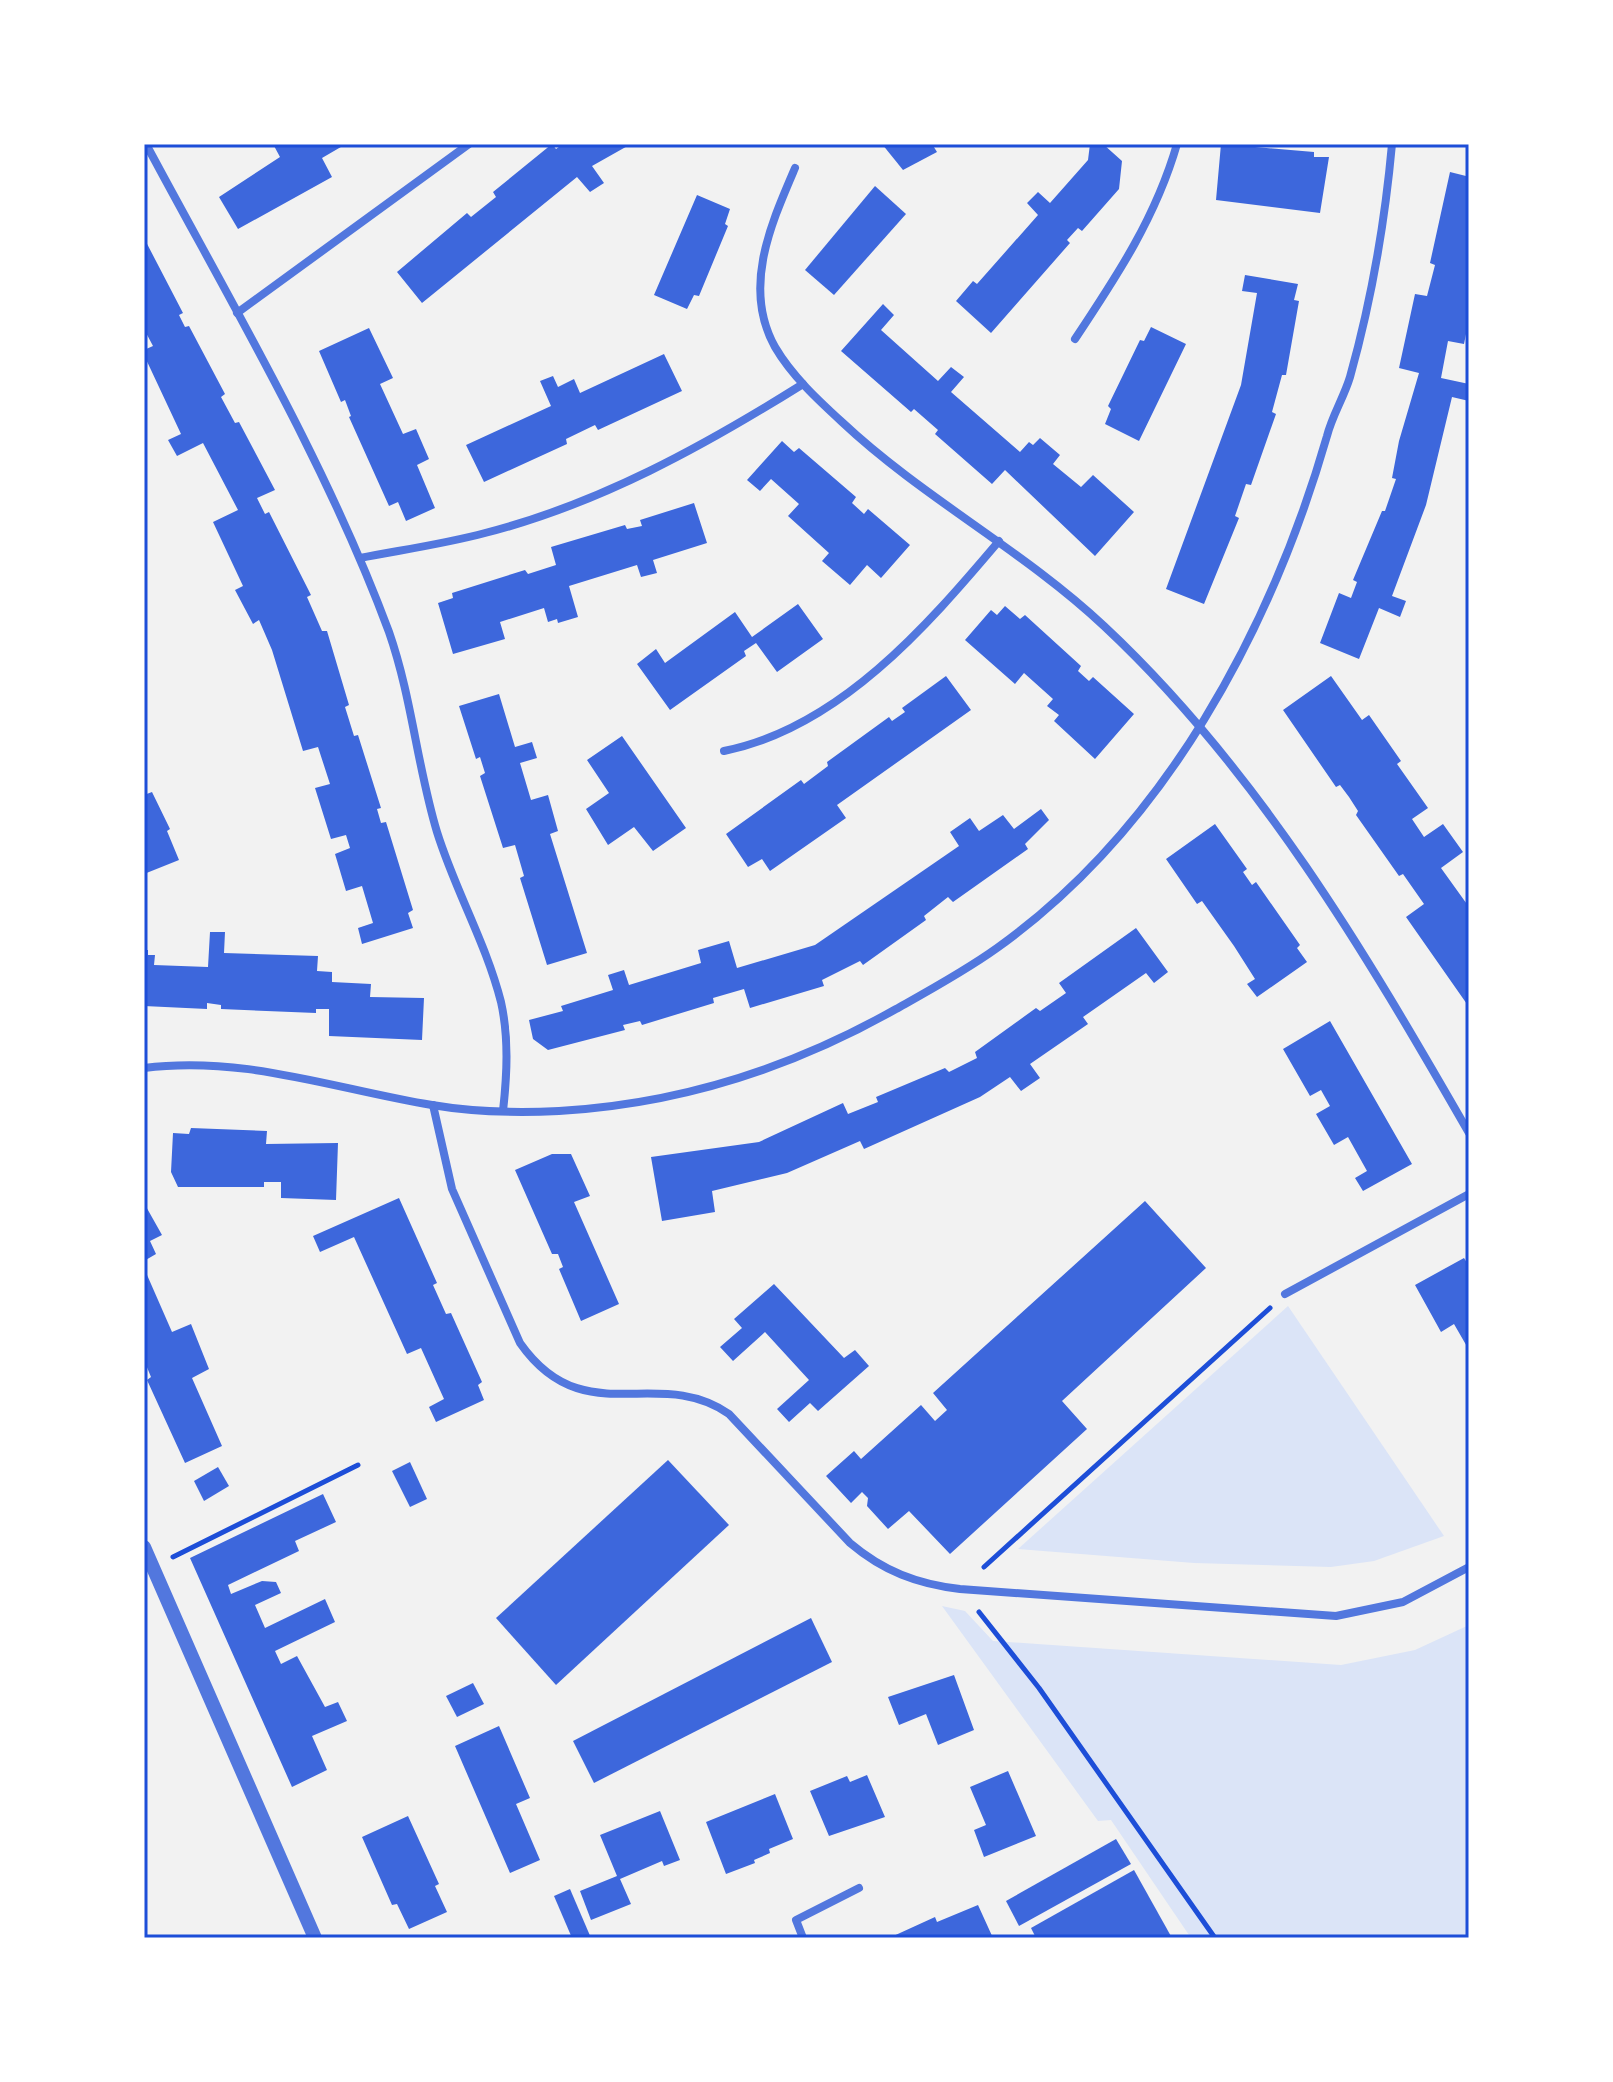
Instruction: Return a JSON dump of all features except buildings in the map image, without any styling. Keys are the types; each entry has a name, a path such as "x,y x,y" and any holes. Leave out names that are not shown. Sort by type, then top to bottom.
{"street":[{"path":"146,144 237,313 360,558 407,689 436,830 488,960 501,1004 507,1058 503,1111"},
{"path":"237,313 469,144"},
{"path":"1075,339 1127,262 1154,211 1177,144"},
{"path":"144,1068 186,1065 247,1068 433,1105 503,1111 620,1106 687,1094 788,1063 879,1019 997,948 1070,886 1147,800 1225,686 1296,537 1328,431 1350,379 1387,190 1392,144"},
{"path":"795,168 767,237 760,279 766,325 785,363 881,459 1050,578 1101,623 1199,726 1344,919 1469,1133"},
{"path":"360,558 483,534 556,511 697,447 803,384"},
{"path":"724,751 771,738 856,686 925,626 999,541"},
{"path":"433,1105 452,1189 520,1343 543,1371 569,1386 592,1393 681,1395 712,1402 729,1414 868,1558 919,1582 960,1589 1336,1616 1403,1602 1469,1567"},
{"path":"1285,1294 1469,1194"},
{"path":"144,1547 315,1938"},
{"path":"803,1938 796,1920 859,1888"}],"path":[{"path":"1215,1938 1039,1688 960,1589 1285,1294"},
{"path":"154,1567 358,1465"}],"shaded area":[{"path":"1288,1306 1444,1536 1374,1561 1331,1567 1194,1563 1018,1549"},
{"path":"942,1606 965,1611 993,1641 1341,1665 1415,1650 1469,1625 1469,1938 1191,1938 1111,1820 1098,1821"}]}
